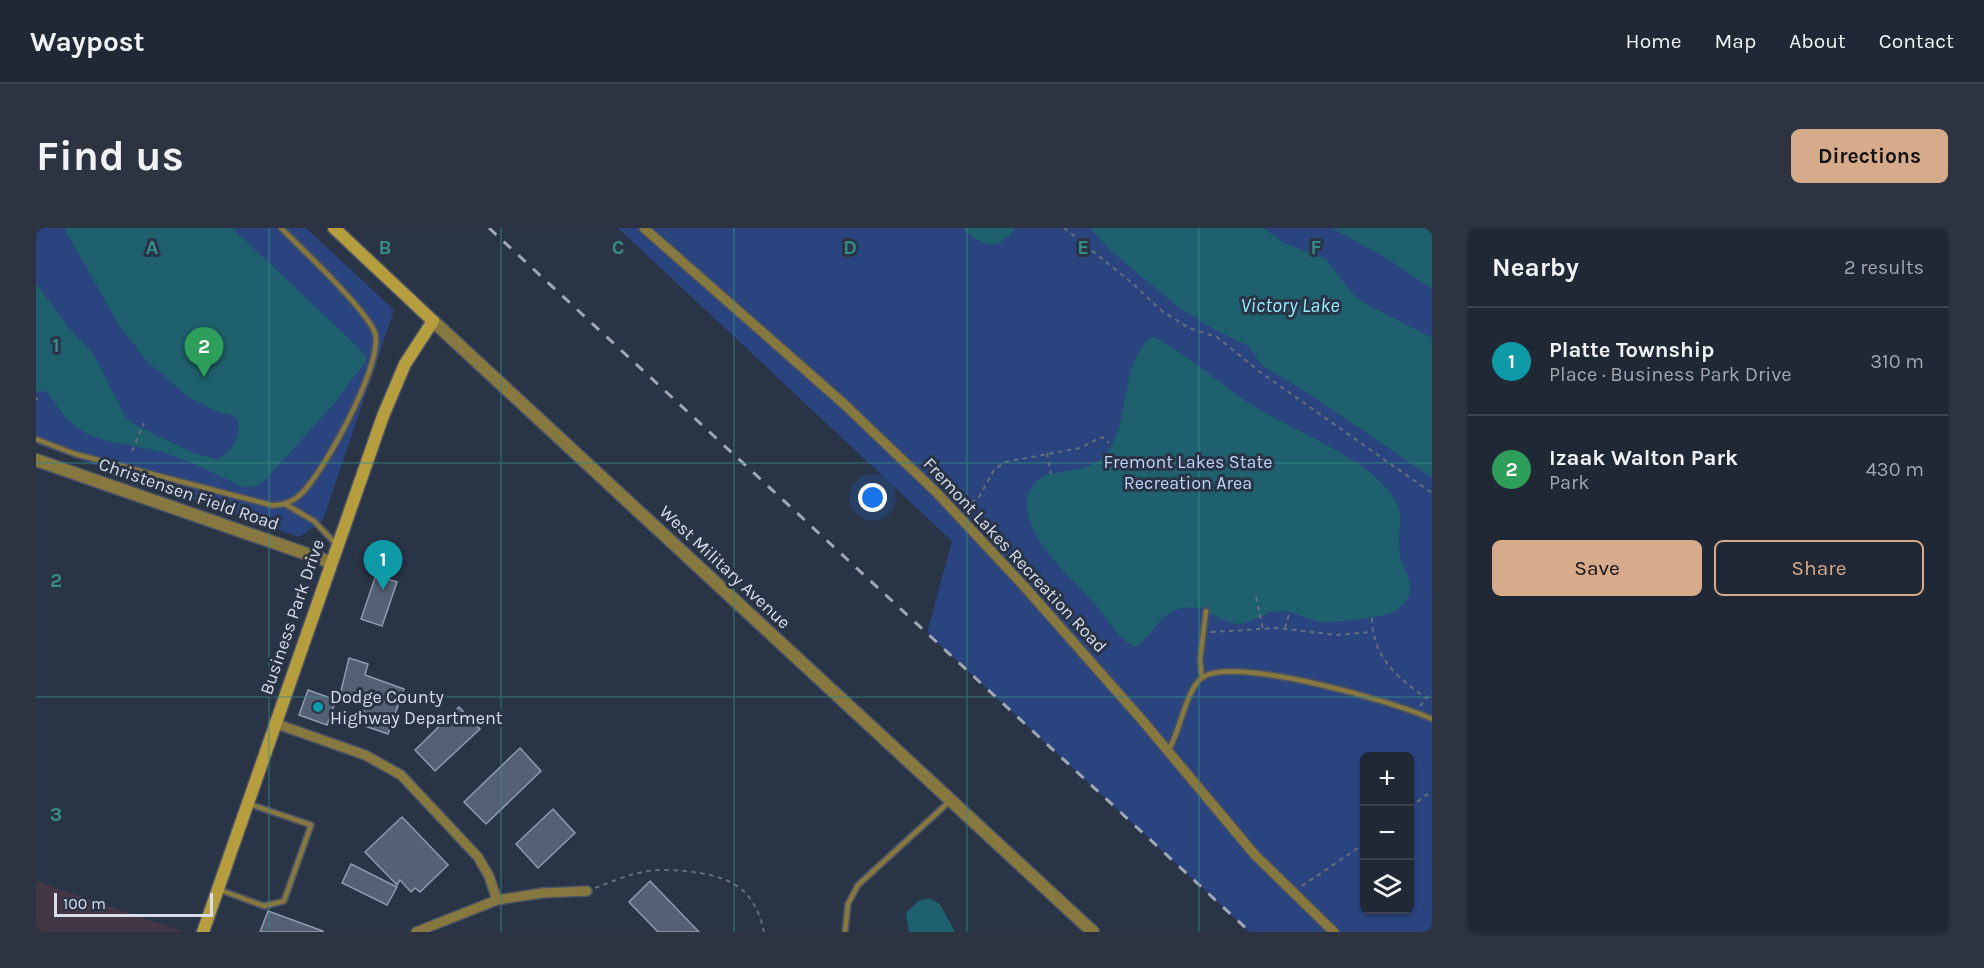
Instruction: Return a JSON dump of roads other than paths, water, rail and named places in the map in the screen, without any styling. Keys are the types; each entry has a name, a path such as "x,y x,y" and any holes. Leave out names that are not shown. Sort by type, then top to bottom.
{"main road":[{"name":"West Military Avenue","path":"334,228 433,321"},
{"name":"Business Park Drive","path":"203,932 336,544 392,393 413,350 433,321"}],"street":[{"name":"Fremont Lakes Recreation Road","path":"644,228 844,404 958,515 1023,585 1249,849 1334,932"},
{"name":"West Military Avenue","path":"433,321 1093,932"},
{"name":"Christensen Field Road","path":"36,460 330,562"},
{"path":"274,723 365,755 400,775 478,857 497,900"},
{"path":"417,932 497,900 532,894 587,891"}],"lane":[{"path":"36,439 90,459 271,505 285,504 299,496 326,462 367,379 376,347 374,330 362,314 281,228"},
{"path":"285,504 314,521 336,544"},
{"path":"1202,678 1200,660 1206,611"},
{"path":"1168,752 1194,689 1202,678 1213,674 1240,673 1299,681 1347,691 1432,719"},
{"path":"845,932 848,904 858,885 950,800"},
{"path":"218,889 264,906 284,901 311,825 247,803"}],"water":[{"path":"64,228 232,228 360,349 366,361 332,406 264,481 256,486 243,487 173,456 87,434 69,421 45,391 36,392 36,283 68,327 93,353 125,416 132,423 193,453 216,459 222,457 232,447 239,428 234,416 215,411 188,397 146,360 119,325"},
{"path":"963,228 1015,228 1003,241 990,244 976,239"},
{"name":"Victory Lake","path":"1090,228 1263,228 1284,243 1326,259 1351,292 1362,302 1432,338 1432,478 1305,391 1263,366 1248,346 1212,328 1177,306 1112,252"},
{"name":"Victory Lake","path":"1332,228 1432,228 1432,289 1388,259"},
{"path":"1151,337 1181,353 1257,408 1356,462 1386,488 1394,498 1400,515 1400,556 1410,585 1409,596 1400,607 1391,613 1377,616 1325,622 1314,621 1290,612 1274,611 1240,624 1226,621 1205,610 1192,607 1175,610 1168,614 1135,647 1118,634 1095,604 1045,549 1034,532 1028,515 1028,498 1035,483 1042,477 1093,464 1111,447 1121,420 1134,361 1141,348"},
{"path":"929,898 940,904 955,932 909,932 906,913 918,901"}],"railway":[{"path":"489,228 1250,932"}],"place":[{"name":"Izaak Walton Park","path":"204,377"},
{"name":"Platte Township","path":"383,590"},
{"name":"Dodge County Highway Department","path":"318,707"}],"park label":[{"name":"Fremont Lakes State Recreation Area","path":"1188,472"}]}
